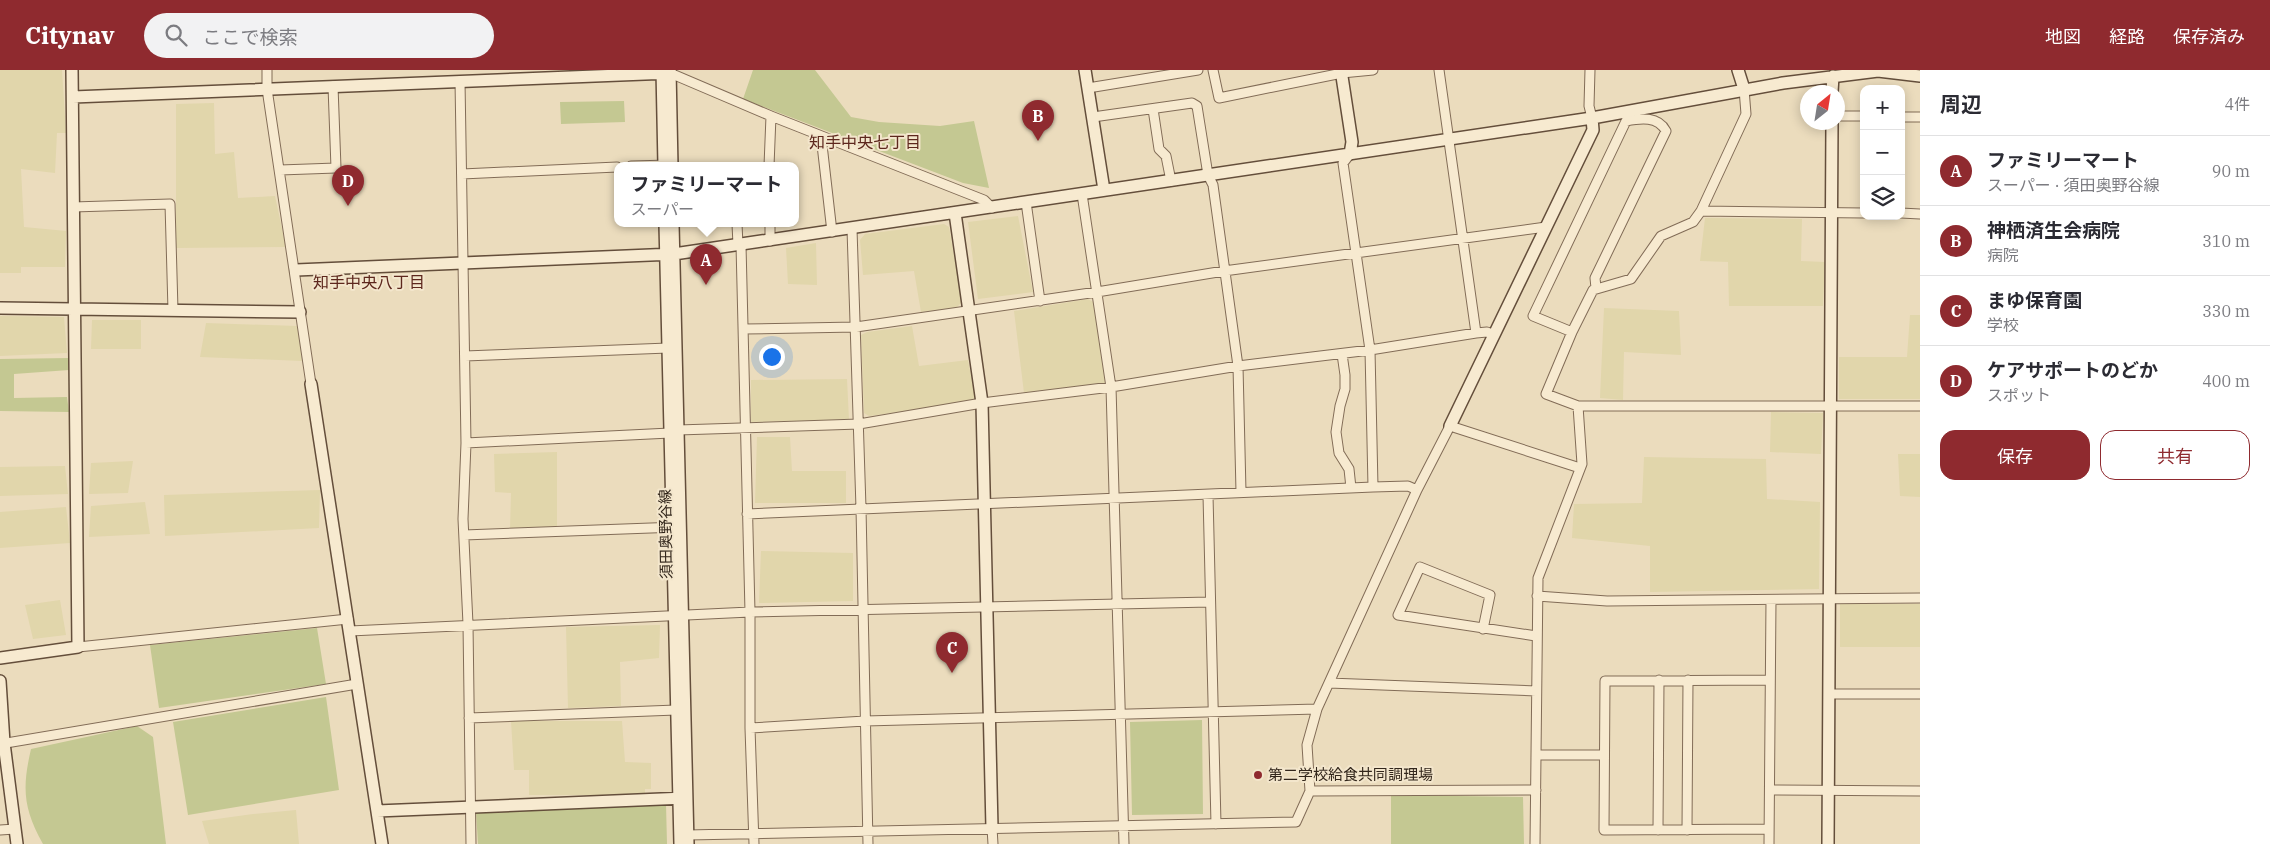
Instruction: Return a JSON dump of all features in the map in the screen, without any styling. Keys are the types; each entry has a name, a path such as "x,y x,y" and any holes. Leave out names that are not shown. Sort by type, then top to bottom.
{"street":[{"path":"72,70 76,309 78,647"},
{"path":"267,70 267,89 296,270 300,312 382,844"},
{"path":"1085,70 1104,190"},
{"path":"1088,88 1198,70"},
{"path":"1213,70 1219,98 1341,72 1373,70"},
{"path":"1439,70 1461,238 1476,333"},
{"path":"688,840 754,833 1296,822 1310,790 1306,745 1329,683 1417,490 1450,426 1593,130 1589,106 1590,70"},
{"path":"1738,70 1744,89 1746,114 1701,212 1693,222 1661,236 1631,280 1593,290 1572,332 1546,394 1578,406 1920,406"},
{"path":"1783,83 1784,70"},
{"path":"296,270 670,254 832,232 1104,190 1171,182 1592,118 1783,83 1878,70 1920,76"},
{"path":"73,97 333,86 460,76 666,72 771,116 984,200 992,208"},
{"path":"666,72 668,162"},
{"path":"1341,72 1352,142 1350,154 1343,163 1370,350 1373,487"},
{"path":"460,76 466,444 464,534 468,624 471,844"},
{"path":"1832,85 1833,76"},
{"path":"280,170 336,168 333,86"},
{"path":"1093,117 1192,103 1197,106 1208,175 1213,185 1238,366 1241,492"},
{"path":"1153,109 1159,149 1166,156 1171,182"},
{"path":"769,162 771,116"},
{"path":"1845,116 1860,116"},
{"path":"1572,332 1533,316 1626,121 1645,117 1663,125 1666,131 1595,278 1596,288"},
{"path":"1905,117 1920,117"},
{"path":"1828,844 1832,130"},
{"path":"821,136 832,232"},
{"path":"462,174 614,167"},
{"path":"1082,194 1111,387 1124,844"},
{"path":"1026,202 1040,300"},
{"path":"73,207 170,204 172,310"},
{"path":"1701,212 1860,213"},
{"path":"955,213 982,403 993,844"},
{"path":"1905,214 1920,214"},
{"name":"須田奥野谷線","path":"666,227 670,254 683,798 680,844"},
{"name":"須田奥野谷線","path":"673,227 670,254 668,348 674,432"},
{"path":"737,227 744,329 750,612 750,728 754,844"},
{"path":"770,227 770,240"},
{"path":"744,329 856,327 1097,292 1224,271 1546,227"},
{"path":"852,229 859,424 868,844"},
{"path":"0,308 300,312"},
{"path":"466,444 745,428 859,424 982,403 1111,387 1238,366 1342,354 1476,333 1487,332 1494,335"},
{"path":"465,356 668,348"},
{"path":"1342,354 1346,375 1345,389 1336,432 1339,453 1349,469 1351,488"},
{"path":"1535,844 1538,578 1582,464 1578,406"},
{"path":"1450,426 1580,468"},
{"path":"747,514 1373,487 1408,486 1417,490"},
{"path":"1208,495 1216,824"},
{"path":"464,534 676,527"},
{"path":"1482,629 1490,596 1420,567 1398,615 1482,629 1536,636"},
{"path":"1537,596 1607,601 1920,598"},
{"path":"1769,844 1771,790 1771,600"},
{"path":"350,631 750,612 1210,602"},
{"name":"須田奥野谷線","path":"678,616 676,710 688,840"},
{"path":"0,658 78,647 348,619"},
{"path":"1769,829 1604,830 1604,755 1605,680 1770,680"},
{"path":"1658,830 1659,680"},
{"path":"1687,830 1688,680"},
{"path":"0,681 2,743 17,844"},
{"path":"1329,683 1536,691"},
{"path":"2,743 358,684"},
{"path":"1829,694 1920,694"},
{"path":"750,728 865,721 1318,709"},
{"path":"469,718 676,710"},
{"path":"1536,755 1604,755"},
{"path":"1310,790 1536,790"},
{"path":"1771,790 1920,791"},
{"path":"377,811 683,798"},
{"path":"0,830 15,829"}],"shaded area":[{"path":"0,70 62,70 66,133 57,133 55,173 21,169 24,227 66,231 65,267 21,267 21,273 0,273"},
{"path":"214,103 215,154 234,152 238,198 275,196 286,247 176,248 176,104"},
{"path":"1018,216 1033,292 978,299 968,222"},
{"path":"1705,218 1802,219 1801,261 1825,262 1823,306 1729,306 1728,262 1700,261"},
{"path":"944,224 949,227 962,302 956,308 921,312 914,271 863,275 860,240 865,234"},
{"path":"816,243 817,285 788,284 786,248"},
{"path":"1088,299 1095,303 1107,380 1103,385 1024,393 1014,311"},
{"path":"1604,308 1679,311 1681,355 1624,352 1623,400 1600,398"},
{"path":"1910,315 1920,315 1920,399 1839,399 1839,357 1907,357"},
{"path":"0,316 64,317 67,353 0,356"},
{"path":"92,320 141,320 141,349 91,349"},
{"path":"206,323 297,326 303,361 200,357"},
{"path":"912,326 919,366 968,360 975,398 971,402 869,416 864,413 861,335 867,332"},
{"path":"847,379 849,420 751,422 751,380"},
{"path":"1771,412 1823,413 1821,454 1770,452"},
{"path":"757,437 790,437 792,471 846,471 846,503 755,503"},
{"path":"557,452 557,527 510,530 511,493 495,492 494,454"},
{"path":"1898,454 1920,454 1920,497 1900,496"},
{"path":"1644,457 1766,459 1767,499 1820,502 1819,589 1650,592 1650,546 1572,538 1574,504 1642,503"},
{"path":"133,461 128,493 89,494 91,463"},
{"path":"65,466 68,494 0,496 0,467"},
{"path":"320,490 319,528 165,536 164,495"},
{"path":"145,502 150,534 89,537 91,506"},
{"path":"66,507 70,543 0,548 0,512"},
{"path":"761,551 853,553 853,601 759,603"},
{"path":"60,600 66,635 33,639 25,605"},
{"path":"1840,604 1920,604 1920,647 1840,647"},
{"path":"660,625 659,658 620,662 621,706 568,708 566,627"},
{"path":"511,721 622,721 625,762 651,763 651,789 645,789 645,795 529,795 529,770 514,770"},
{"path":"296,810 299,844 209,844 202,821 253,814"}],"green space":[{"path":"753,70 815,70 851,117 879,122 940,126 974,121 989,188 963,183 743,99"},
{"path":"624,101 625,122 561,124 560,102"},
{"path":"70,358 69,370 14,374 14,398 67,397 69,412 0,411 0,359"},
{"path":"317,628 326,684 159,708 150,645"},
{"path":"326,697 339,790 188,815 173,722"},
{"path":"1202,720 1203,814 1132,815 1130,722"},
{"path":"137,726 153,737 166,844 43,844 31,819 26,798 26,775 31,749"},
{"path":"1391,795 1523,797 1524,844 1391,844"},
{"path":"666,804 667,844 478,844 476,811"}],"place":[{"name":"神栖済生会病院","path":"1038,141"},
{"name":"ケアサポートのどか","path":"348,206"},
{"name":"ファミリーマート","path":"706,285"},
{"name":"まゆ保育園","path":"952,673"},
{"name":"第二学校給食共同調理場","path":"1258,775"}],"district":[{"name":"知手中央七丁目","path":"865,142"},
{"name":"知手中央八丁目","path":"369,282"}]}
